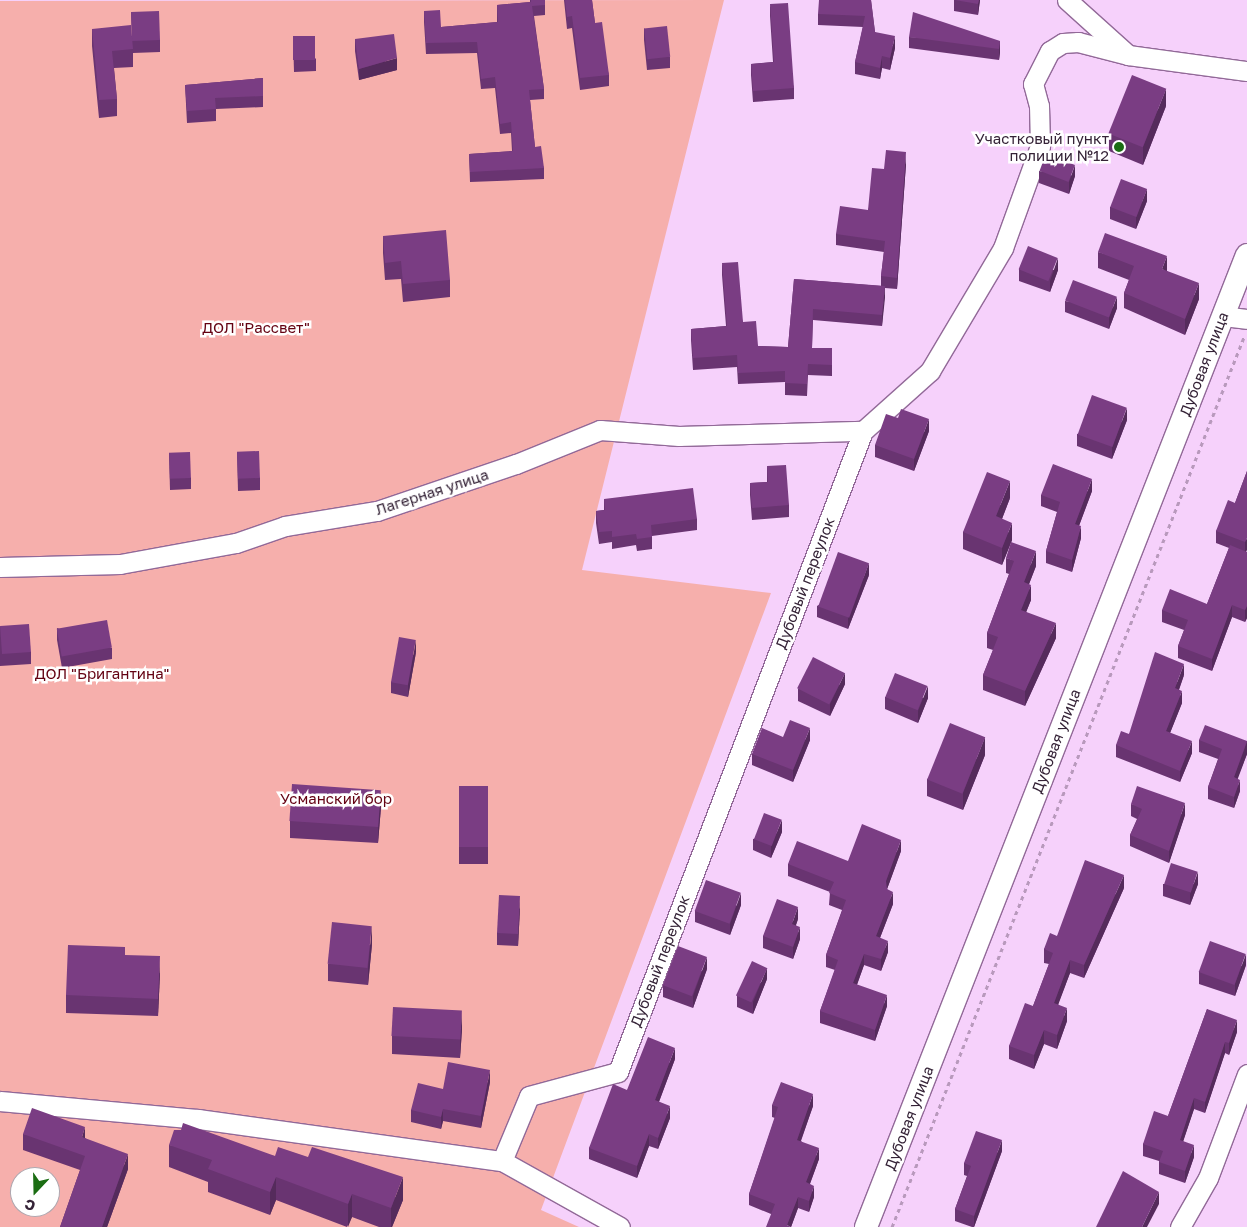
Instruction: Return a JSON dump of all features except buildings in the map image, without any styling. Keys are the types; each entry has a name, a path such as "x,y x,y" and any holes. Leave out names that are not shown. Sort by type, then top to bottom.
{"street":[{"path":"1067,0 1128,55"},
{"name":"Дубовый переулок","path":"502,1161 529,1096 618,1072 863,431 930,370 1003,248 1040,146 1039,106 1033,84 1050,51 1063,43 1078,42 1128,55 1247,71"},
{"name":"Дубовая улица","path":"866,1227 1247,255"},
{"path":"1223,316 1247,319"},
{"name":"Лагерная улица","path":"0,568 120,564 236,543 285,526 377,511 516,464 600,430 679,436 863,431"},
{"path":"1180,1227 1208,1178 1247,1074"},
{"path":"0,1101 198,1119 502,1161 620,1227"}],"path":[{"path":"892,1227 1247,328"}],"green space":[{"name":"Усманский бор","path":"724,0 582,570 771,593 541,1210 579,1227 0,1227 0,1"}],"place":[{"name":"Участковый пункт полиции №12","path":"1119,147"}],"park label":[{"name":"ДОЛ \"Рассвет\"","path":"256,328"},
{"name":"ДОЛ \"Бригантина\"","path":"102,674"}]}
